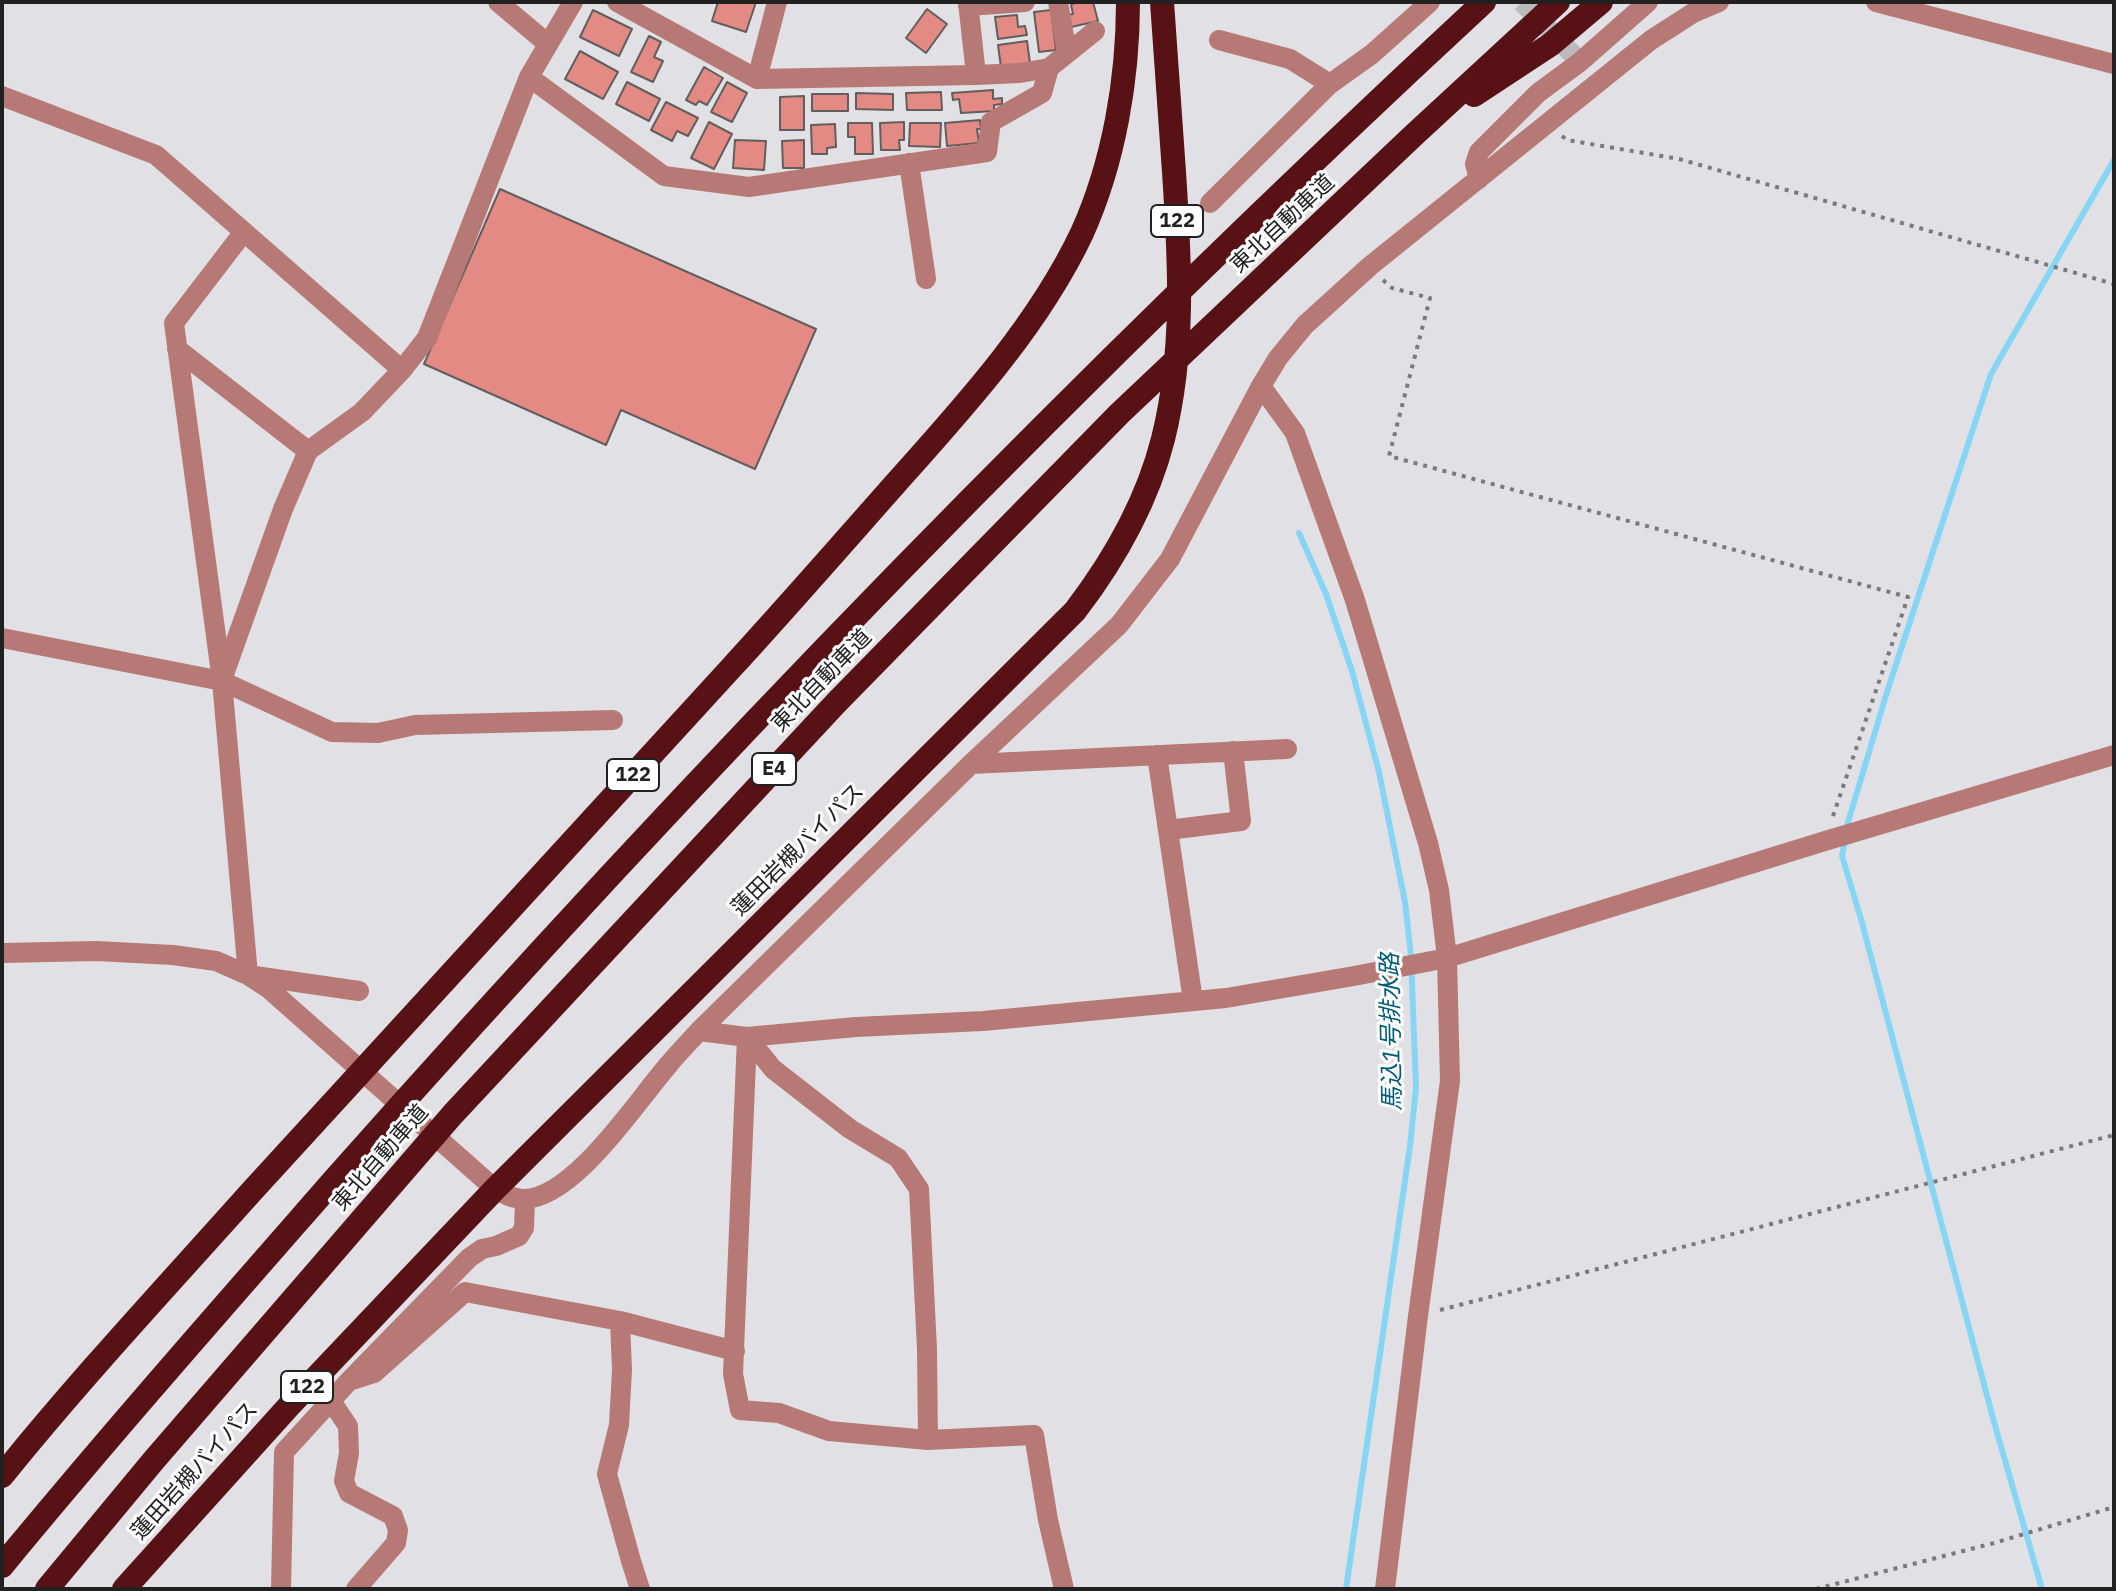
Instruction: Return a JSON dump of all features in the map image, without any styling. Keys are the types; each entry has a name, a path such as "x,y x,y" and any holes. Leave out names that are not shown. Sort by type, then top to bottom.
{"highway":[{"name":"122","path":"2,1476 133,1324 340,1094 779,616 976,394 1039,308 1081,235 1097,196 1110,152 1121,95 1128,35 1128,2"},
{"name":"蓮田岩槻バイパス","path":"124,1589 289,1406 495,1189 1075,611 1101,576 1145,493 1163,440 1177,370 1180,255 1162,2"},
{"name":"東北自動車道","path":"2,1566 114,1431 450,1049 812,661 1085,384 1484,2"},
{"name":"東北自動車道","path":"47,1589 154,1460 453,1114 814,726 1119,414 1558,2"},
{"path":"1415,134 1550,45 1601,2"}],"street":[{"path":"498,2 548,44"},
{"path":"222,681 283,509 308,451 362,412 427,338 529,77 573,2"},
{"path":"617,2 757,79 1020,73 1049,68 1095,31"},
{"path":"757,79 777,2"},
{"path":"976,75 968,4 1025,2"},
{"path":"1058,2 1067,53"},
{"path":"1210,203 1330,84 1372,54 1430,2"},
{"path":"1479,179 1475,164 1479,152 1538,93 1580,62 1648,2"},
{"path":"2,953 96,951 173,955 216,961 268,988 495,1189 509,1197 525,1199 561,1184 615,1131 699,1031 971,764 1119,625 1170,559 1261,386 1278,358 1305,325 1370,266 1651,40 1693,13 1719,2"},
{"path":"1876,2 2114,64"},
{"path":"1219,40 1290,59 1330,84"},
{"path":"529,77 664,176 749,187 987,152 991,122 1042,93 1049,68"},
{"path":"2,96 156,155 402,370"},
{"path":"909,163 926,279"},
{"path":"243,233 174,323 222,681 248,975"},
{"path":"177,349 308,451"},
{"path":"1261,386 1295,433 1355,600 1428,843 1439,890 1447,958 1450,1081 1385,1589"},
{"path":"2,638 222,681 332,732 378,733 415,725 613,720"},
{"path":"971,764 1287,749"},
{"path":"1168,830 1241,821 1233,751"},
{"path":"1157,755 1193,1001"},
{"path":"699,1031 747,1037 856,1027 983,1021 1226,998 1447,958 2114,755"},
{"path":"248,975 359,991"},
{"path":"747,1037 733,1374 740,1410 779,1413 829,1431 928,1440 1034,1435 1048,1520 1064,1589"},
{"path":"747,1037 773,1069 850,1129 898,1158 919,1189 928,1440"},
{"path":"281,1589 284,1452 469,1258 482,1249 519,1236 524,1228 525,1199"},
{"path":"349,1381 374,1373 465,1292 620,1321 735,1351"},
{"path":"620,1321 622,1370 619,1425 607,1474 640,1589"},
{"path":"331,1401 348,1426 349,1453 344,1481 349,1493 393,1516 398,1530 396,1543 356,1589"}],"path":[{"path":"1549,124 1567,140 1679,159 2114,284"},
{"path":"1370,266 1392,288 1430,298 1389,456 1908,597 1825,841"},
{"path":"1418,1316 2114,1135"},
{"path":"1816,1589 1994,1543 2114,1507"}],"building":[{"path":"718,2 756,2 746,32 712,21"},
{"path":"1093,2 1098,21 1071,27 1068,15 1073,14 1071,5"},
{"path":"927,9 947,24 926,53 906,38"},
{"path":"593,10 632,29 619,56 580,37"},
{"path":"1051,10 1056,50 1039,52 1034,12"},
{"path":"1017,15 1018,27 1025,26 1027,35 998,39 995,17"},
{"path":"649,36 661,42 654,57 663,61 653,82 631,72"},
{"path":"1027,41 1030,63 1001,67 998,45"},
{"path":"580,51 618,72 603,99 565,79"},
{"path":"704,67 723,78 707,105 699,101 696,105 686,100"},
{"path":"627,82 660,99 649,121 616,104"},
{"path":"727,82 747,93 732,122 711,112"},
{"path":"993,90 993,99 1002,98 1002,104 994,105 994,111 961,113 959,99 953,100 952,93"},
{"path":"941,92 942,110 907,110 906,93"},
{"path":"856,93 893,94 893,110 856,109"},
{"path":"812,94 848,94 848,111 812,111"},
{"path":"804,96 804,130 780,130 780,97"},
{"path":"666,102 698,118 688,136 677,131 672,141 651,130"},
{"path":"980,120 981,129 977,129 979,143 947,146 945,123"},
{"path":"709,122 732,134 714,169 691,158"},
{"path":"904,122 904,140 899,140 900,150 881,150 880,123"},
{"path":"848,123 872,123 873,154 855,154 855,137 848,137"},
{"path":"910,123 941,123 940,147 909,146"},
{"path":"835,124 836,147 827,148 827,154 812,154 811,125"},
{"path":"735,140 766,141 764,170 733,168"},
{"path":"804,140 804,168 783,168 782,141"},
{"path":"500,189 816,329 755,469 621,410 606,445 424,364"}],"waterway":[{"path":"1846,829 1887,692 1991,374 2114,160"},
{"name":"馬込1号排水路","path":"1299,533 1326,594 1352,671 1379,772 1405,902 1411,956 1416,1088 1346,1589"},
{"path":"1845,840 1842,856 2042,1589"}],"tunnel":[{"path":"1522,2 1580,62"}]}
